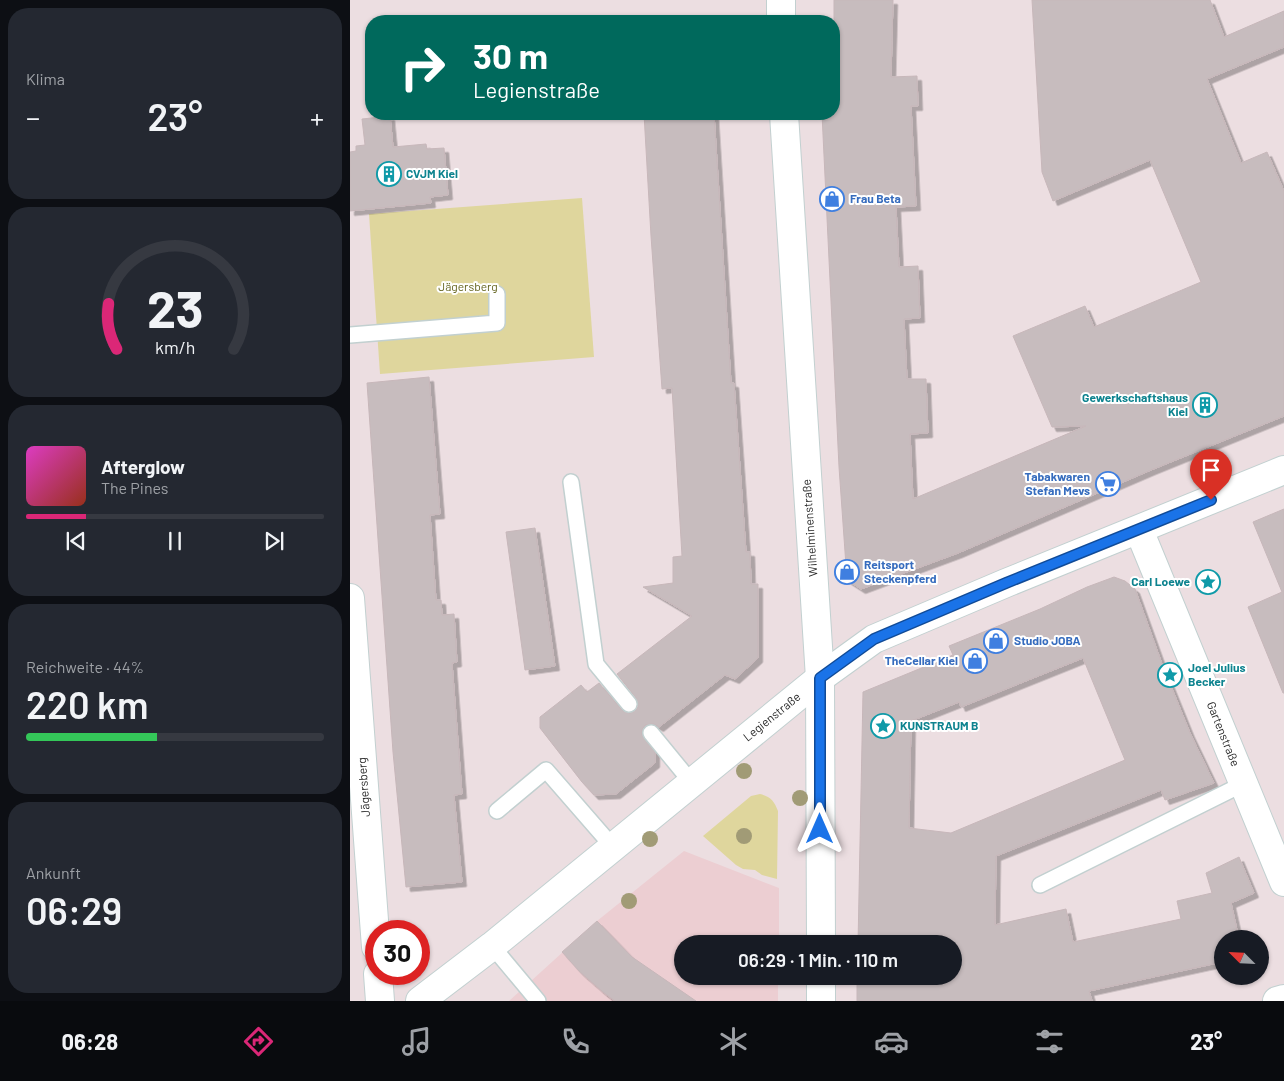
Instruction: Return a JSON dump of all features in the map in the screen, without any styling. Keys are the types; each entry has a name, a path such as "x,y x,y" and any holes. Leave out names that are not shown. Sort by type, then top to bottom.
{"street":[{"path":"781,0 781,15"},
{"name":"Wilhelminenstraße","path":"784,120 820,678 821,935"},
{"name":"Legienstraße","path":"420,1001 492,946 820,678 874,639 1284,470"},
{"name":"Gartenstraße","path":"1139,530 1284,882"},
{"name":"Jägersberg","path":"350,598 374,920"},
{"path":"379,985 380,1001"},
{"path":"821,985 821,1001"},
{"path":"1277,1001 1284,1000"}],"lane":[{"path":"350,336 497,323 496,294"},
{"path":"571,482 596,664 629,704"},
{"path":"651,733 692,783"},
{"path":"497,811 546,770 613,847"},
{"path":"1040,884 1244,784"},
{"path":"492,946 538,1001"}],"shaded area":[{"path":"684,851 779,888 779,935 674,935 674,985 778,985 778,1001 509,1001 597,921"}],"green space":[{"name":"Jägersberg","path":"582,198 594,357 380,374 369,214"},
{"path":"760,794 772,800 778,811 777,879 762,875 755,870 743,869 736,865 703,836 751,796"}],"building":[{"path":"834,0 893,0 891,77 917,76 918,106 911,106 916,206 896,207 899,267 918,266 920,318 904,319 907,379 926,379 928,433 910,434 913,499 1086,426 1052,427 1013,336 1085,306 1094,327 1201,282 1150,160 1053,201 1042,172 1032,0 1210,0 1224,37 1284,11 1284,47 1207,79 1241,163 1267,152 1284,191 1284,416 1151,470 958,553 861,589 847,580 839,467 822,120 840,120 840,15 834,15"},
{"name":"CVJM Kiel","path":"362,119 390,120 393,147 426,144 427,149 444,148 448,195 430,197 431,203 350,211 350,152 356,151 356,146 365,145"},
{"path":"644,120 714,120 731,383 734,383 746,552 750,552 751,584 758,584 758,658 735,679 725,675 659,727 654,724 645,725 642,735 655,752 655,763 616,794 594,795 540,728 540,717 581,685 587,692 599,683 622,710 630,713 635,711 638,707 636,698 617,674 692,616 643,587 673,583 673,557 682,556 672,388 662,389"},
{"path":"429,377 440,514 430,515 436,600 441,600 442,615 454,614 457,662 452,663 462,794 454,795 462,882 406,887 393,752 367,383"},
{"path":"1284,509 1283,693 1248,607 1282,592 1253,522"},
{"path":"535,528 555,666 525,670 506,532"},
{"path":"1114,577 1125,581 1135,589 1162,664 1190,733 1214,783 1165,800 1161,790 996,856 995,925 1066,909 1073,942 1181,919 1177,901 1212,893 1206,873 1239,857 1254,893 1231,903 1237,930 1214,930 1214,964 1089,991 1092,1001 857,1001 857,985 962,985 962,935 858,935 863,692 953,655 949,646 1040,609 1087,587","holes":["1083,658 1125,760 951,833 909,828 911,721 959,702 961,707"]},
{"path":"597,921 632,957 696,1001 615,1001 603,992 579,971 562,952"}],"place":[{"name":"CVJM Kiel","path":"389,174"},
{"name":"Frau Beta","path":"832,199"},
{"name":"Gewerkschaftshaus Kiel","path":"1205,405"},
{"name":"Tabakwaren Stefan Mevs","path":"1108,484"},
{"name":"Reitsport Steckenpferd","path":"847,572"},
{"name":"Carl Loewe","path":"1208,582"},
{"name":"Studio JOBA","path":"996,641"},
{"name":"TheCellar Kiel","path":"975,661"},
{"name":"Joel Julius Becker","path":"1170,675"},
{"name":"KUNSTRAUM B","path":"883,726"}],"route":[{"path":"820,829 820,678 874,639 1211,500"}]}
